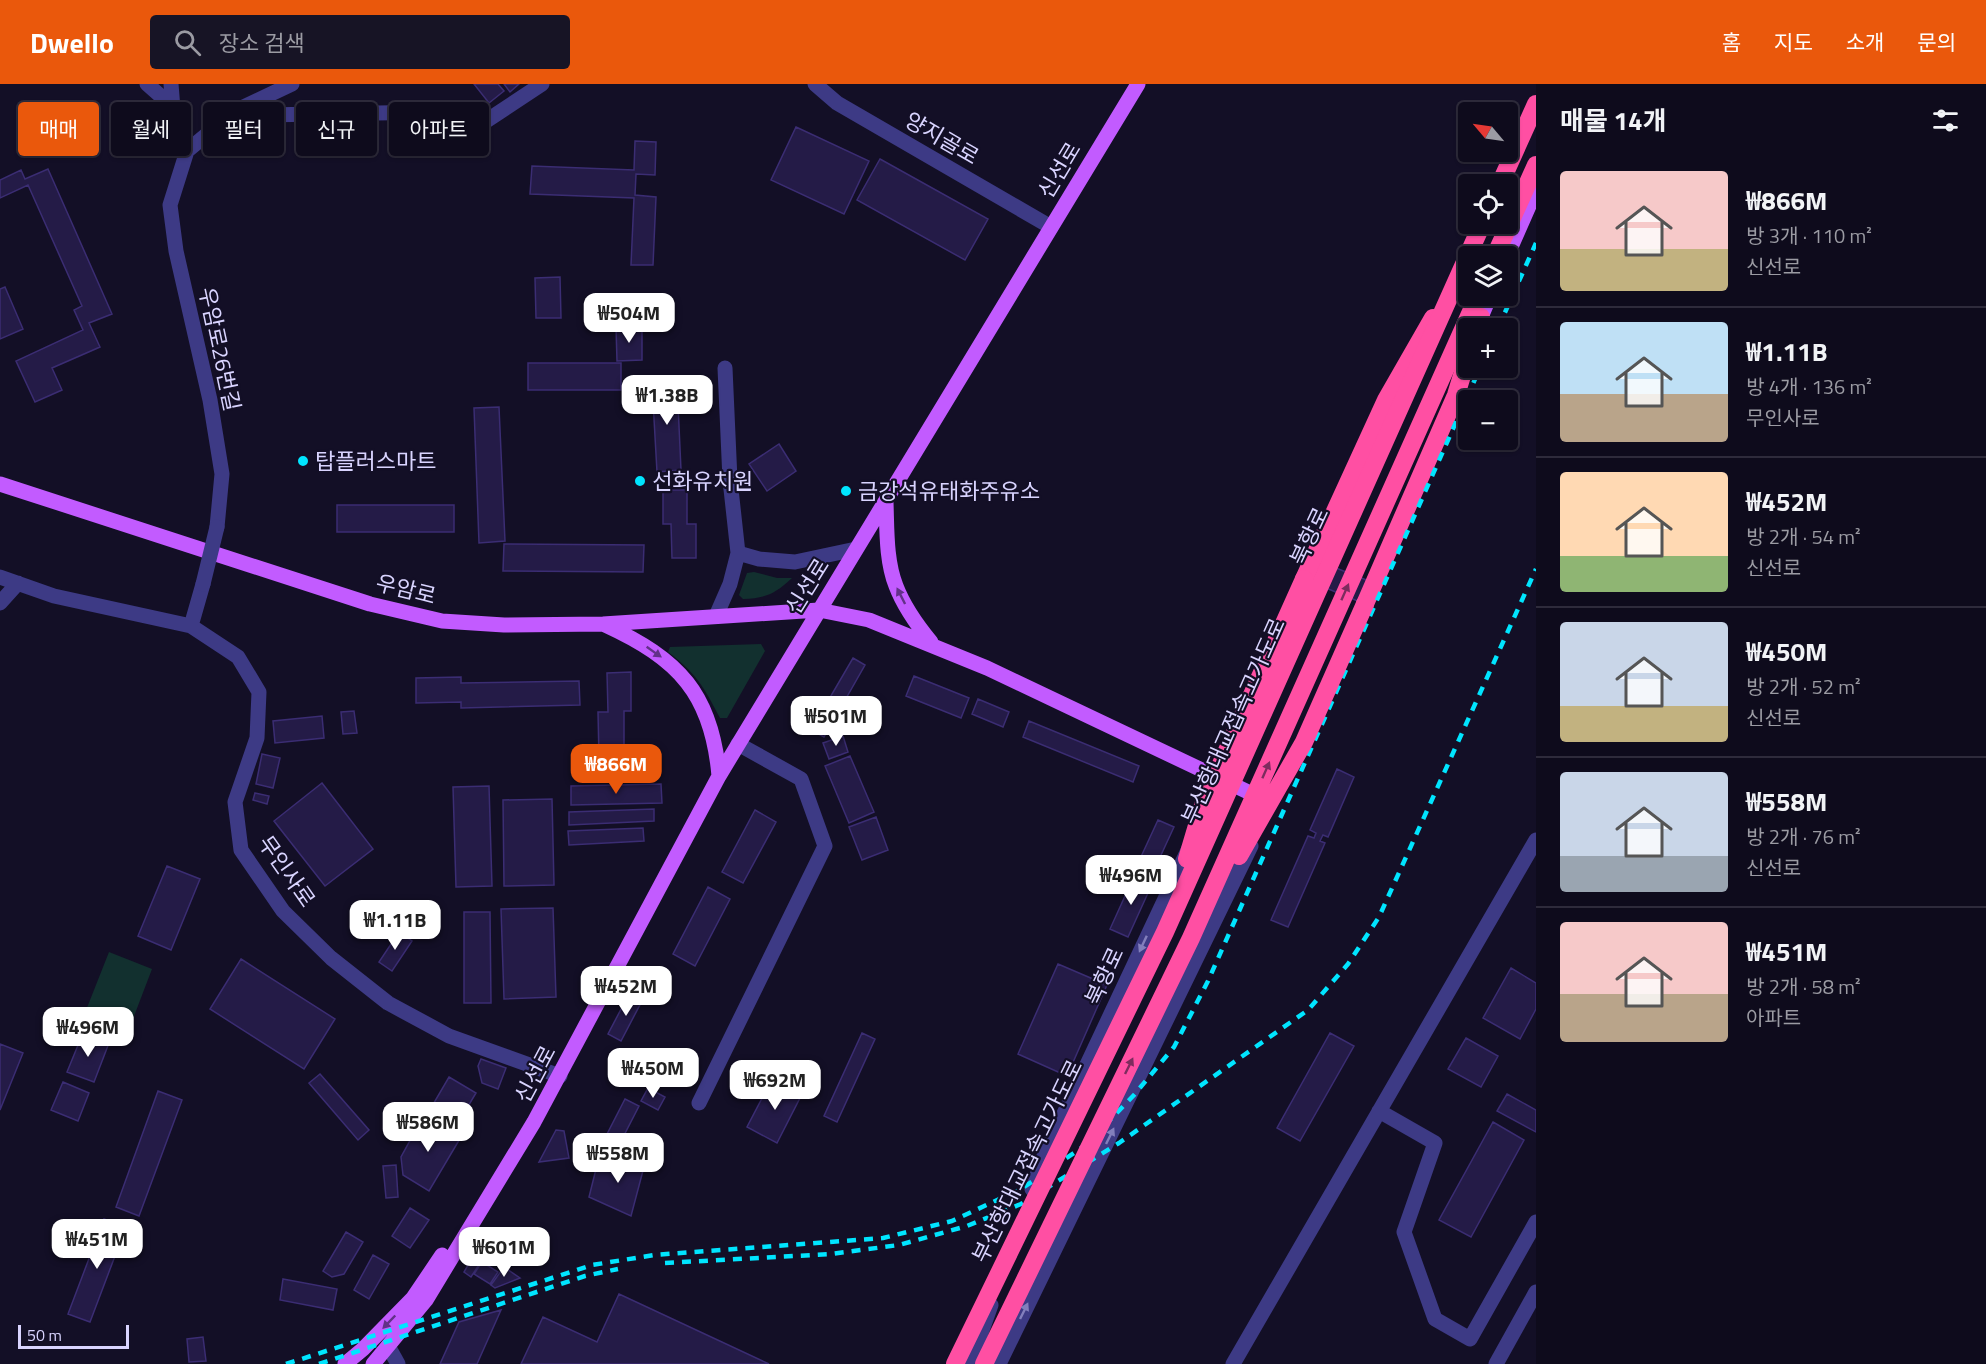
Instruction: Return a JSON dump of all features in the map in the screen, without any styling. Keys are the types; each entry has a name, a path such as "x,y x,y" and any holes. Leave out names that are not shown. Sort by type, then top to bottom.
{"highway":[{"path":"1503,174 1536,104"},
{"path":"1500,246 1536,165"},
{"name":"부산항대교접속고가도로","path":"955,1364 1165,932 1476,234"},
{"path":"1165,932 1204,802 1386,400 1442,301"},
{"path":"984,1364 1191,938 1474,306"},
{"path":"1191,938 1304,742 1456,395 1461,378"}],"main road":[{"name":"신선로","path":"373,1364 426,1300 534,1122 718,776 1138,84"},
{"path":"1502,174 1536,96"},
{"path":"1511,246 1536,190"},
{"name":"북항로","path":"1442,301 1475,234"},
{"name":"우암로","path":"0,484 370,604 442,621 504,625 603,624 819,610 869,620 933,644 1270,803"},
{"path":"886,502 889,556 896,585 913,620 933,644"},
{"path":"603,624 636,639 666,661 696,694 707,716 716,746 718,776"},
{"name":"신선로","path":"345,1364 413,1298 534,1122"}],"street":[{"path":"147,84 167,102"},
{"path":"171,84 173,102"},
{"path":"254,102 292,84"},
{"path":"284,115 434,112 477,127 542,84"},
{"name":"양지골로","path":"815,84 837,103 1051,227"},
{"path":"191,148 203,138"},
{"name":"우암로26번길","path":"185,156 170,205 176,251 210,400 222,474 217,527 191,626"},
{"name":"북항로","path":"970,1364 1044,1156 1442,301"},
{"path":"716,616 730,584 738,553 730,480 725,368"},
{"path":"999,1364 1256,836 1458,369"},
{"path":"738,553 759,559 795,562 856,549"},
{"name":"무인사로","path":"0,577 54,596 191,626 238,657 259,692 257,738 235,802 241,850 283,912 330,958 388,1003 449,1036 560,1076"},
{"path":"0,603 18,583"},
{"path":"699,1103 825,846 801,778 738,744"},
{"path":"1233,1364 1536,840"},
{"path":"1379,1111 1435,1143 1404,1232 1435,1319 1470,1339 1536,1222"},
{"path":"1496,1364 1536,1292"},
{"path":"388,1346 398,1364"}],"green space":[{"path":"754,572 777,578 792,578 770,594 743,599 739,595 747,573"},
{"path":"761,644 765,651 727,718 720,718 698,681 668,652 670,647"},
{"path":"109,952 152,969 123,1045 79,1028"}],"building":[{"path":"474,84 498,84 504,91 488,102"},
{"path":"504,84 519,84 510,92"},
{"path":"796,127 869,161 844,214 771,180"},
{"path":"635,141 656,142 655,175 636,174 635,195 656,197 653,265 631,265 634,198 530,194 532,166 634,170"},
{"path":"880,159 988,219 965,260 857,200"},
{"path":"48,169 112,314 89,323 100,347 52,368 62,390 35,402 16,361 83,330 74,310 82,306 28,185 0,198 0,180 21,170 25,179"},
{"path":"560,277 561,318 536,318 535,278"},
{"path":"5,287 23,329 0,339 0,289"},
{"path":"616,327 642,327 642,360 617,361"},
{"path":"528,363 621,363 621,390 528,390"},
{"path":"677,382 681,470 657,472 652,383"},
{"path":"499,407 505,541 479,543 474,408"},
{"path":"779,444 796,471 767,491 749,464"},
{"path":"663,490 687,490 687,524 696,524 696,558 672,558 671,524 663,524"},
{"path":"337,505 454,505 454,532 337,532"},
{"path":"504,544 644,545 643,572 503,571"},
{"path":"1313,559 1374,583 1365,604 1304,579"},
{"path":"853,658 865,665 824,737 811,730"},
{"path":"631,672 631,711 624,711 624,758 599,758 598,712 608,712 607,673"},
{"path":"914,676 969,698 961,718 906,696"},
{"path":"461,677 461,683 579,681 580,705 461,708 461,702 416,703 416,678"},
{"path":"978,699 1009,712 1003,727 972,714"},
{"path":"354,711 357,733 343,734 341,712"},
{"path":"322,716 324,738 275,743 273,721"},
{"path":"1029,721 1139,766 1133,782 1023,737"},
{"path":"843,736 848,752 829,759 823,743"},
{"path":"262,754 280,758 273,788 256,784"},
{"path":"850,756 874,812 849,823 825,766"},
{"path":"1337,769 1354,777 1328,837 1323,835 1320,841 1325,843 1288,927 1271,920 1308,836 1314,838 1316,833 1310,830"},
{"path":"322,783 373,849 325,886 274,821"},
{"path":"661,784 662,803 571,805 571,786"},
{"path":"489,786 492,886 456,887 453,787"},
{"path":"255,793 269,796 267,804 253,800"},
{"path":"552,799 554,885 504,886 503,800"},
{"path":"654,809 654,821 569,825 569,812"},
{"path":"755,810 776,822 743,883 722,872"},
{"path":"876,817 888,850 862,860 849,827"},
{"path":"1158,820 1174,827 1155,868 1139,861"},
{"path":"643,828 644,841 569,845 568,831"},
{"path":"167,866 200,879 171,950 138,936"},
{"path":"1135,874 1153,882 1128,937 1110,929"},
{"path":"708,887 730,899 695,966 673,954"},
{"path":"553,908 556,997 504,999 501,909"},
{"path":"464,912 490,912 491,1003 464,1003"},
{"path":"399,932 412,941 392,971 379,962"},
{"path":"241,959 335,1019 304,1069 210,1009"},
{"path":"1058,964 1107,985 1067,1076 1018,1054"},
{"path":"1511,968 1536,983 1536,1009 1520,1039 1483,1018"},
{"path":"630,992 643,999 621,1041 608,1034"},
{"path":"83,1033 109,1043 94,1082 67,1072"},
{"path":"862,1033 875,1039 837,1122 824,1116"},
{"path":"1330,1033 1354,1046 1300,1141 1277,1128"},
{"path":"1466,1038 1498,1056 1481,1087 1448,1069"},
{"path":"0,1044 23,1053 0,1110"},
{"path":"481,1059 506,1068 498,1089 482,1083 478,1066"},
{"path":"320,1074 369,1130 358,1140 309,1083"},
{"path":"449,1077 476,1093 455,1128 428,1113"},
{"path":"772,1079 802,1094 777,1143 747,1127"},
{"path":"63,1082 89,1093 78,1121 51,1110"},
{"path":"648,1088 665,1097 658,1110 641,1101"},
{"path":"158,1091 182,1100 139,1216 116,1207"},
{"path":"1507,1094 1536,1110 1536,1132 1497,1111"},
{"path":"625,1099 639,1106 618,1147 604,1140"},
{"path":"424,1115 461,1137 429,1191 403,1175 401,1157"},
{"path":"1493,1122 1524,1140 1471,1237 1439,1220"},
{"path":"556,1130 564,1131 569,1158 539,1162"},
{"path":"614,1158 645,1163 631,1216 589,1197 596,1169"},
{"path":"396,1165 398,1197 386,1198 383,1166"},
{"path":"410,1208 429,1220 410,1248 392,1236"},
{"path":"104,1219 126,1227 90,1322 68,1314"},
{"path":"346,1232 363,1242 344,1274 332,1277 323,1271"},
{"path":"373,1255 389,1264 369,1299 354,1290"},
{"path":"474,1255 482,1260 471,1277 464,1272"},
{"path":"482,1262 498,1272 490,1284 474,1274"},
{"path":"504,1267 520,1278 495,1288 491,1285"},
{"path":"283,1279 337,1289 333,1310 280,1300"},
{"path":"619,1294 769,1364 521,1364 543,1317 597,1342"},
{"path":"501,1310 477,1364 440,1364 459,1322"},
{"path":"203,1337 206,1361 189,1362 187,1339"}],"railway":[{"path":"1502,318 1536,243"},
{"path":"286,1364 592,1265 654,1255 883,1238 952,1221 1021,1189 1087,1144 1134,1095 1174,1047 1208,981 1476,378"},
{"path":"665,1263 831,1254 899,1245 967,1226 1021,1204 1119,1143 1308,1010 1348,964 1379,917 1536,569"},
{"path":"319,1364 585,1276 618,1269"}],"place":[{"name":"탑플러스마트","path":"303,461"},
{"name":"선화유치원","path":"640,481"},
{"name":"금강석유태화주유소","path":"846,491"}]}
